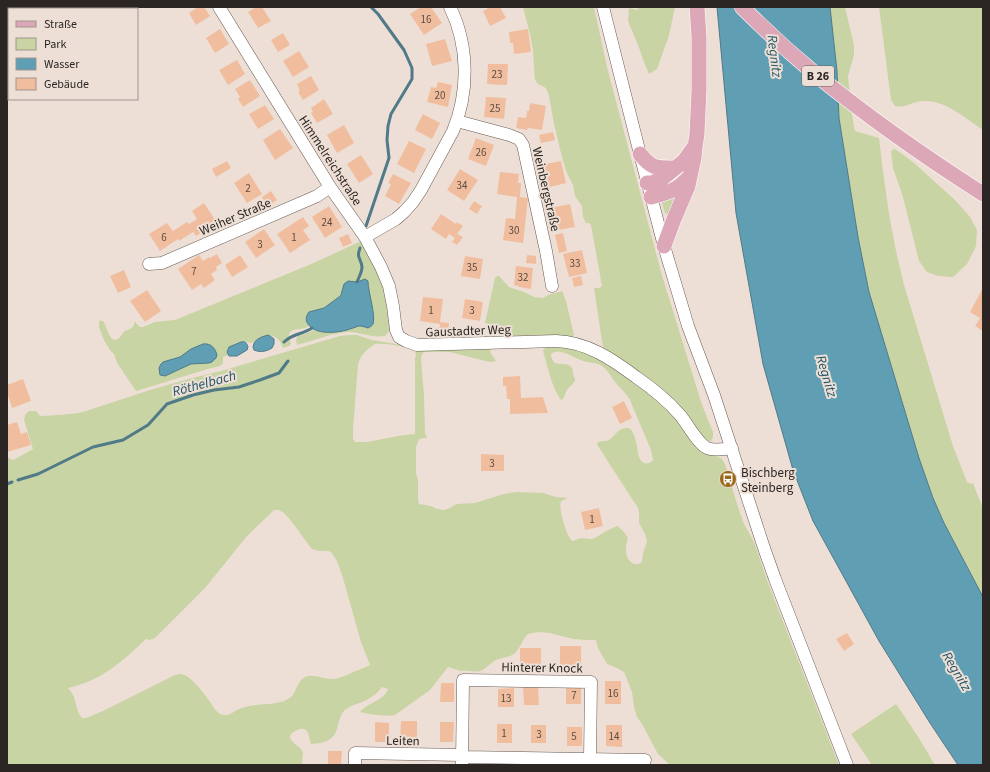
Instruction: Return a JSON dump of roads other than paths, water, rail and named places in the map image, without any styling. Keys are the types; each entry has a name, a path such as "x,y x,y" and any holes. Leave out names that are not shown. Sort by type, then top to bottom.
{"main road":[{"path":"664,246 685,194 691,176 694,158 697,134 699,90 699,37 697,7"},
{"name":"B 26","path":"742,7 813,72 844,97 900,138 983,194"},
{"path":"691,176 682,185 674,190 649,190 652,183 663,178 684,161 695,147"},
{"path":"640,154 654,167 675,168"}],"street":[{"name":"Himmelreichstraße","path":"219,7 330,187 365,237 381,267 388,286 393,306 396,330 399,337"},
{"path":"365,237 396,220 413,202 421,190 457,121 462,105 465,62 455,18 450,7"},
{"path":"603,7 649,190 688,326 714,395 775,579 847,765"},
{"name":"Weinbergstraße","path":"457,121 509,135 519,139 523,145 552,286"},
{"name":"Weiher Straße","path":"149,264 169,260 317,196 330,187"},
{"name":"Gaustadter Weg","path":"399,337 417,345 565,341 588,348 616,361 654,390 685,420 703,445 708,448 732,448"},
{"name":"Hinterer Knock","path":"462,759 463,680 591,682 590,759"},
{"name":"Leiten","path":"354,765 355,753 462,759"},
{"path":"462,759 645,760"}],"water":[{"name":"Regnitz","path":"717,7 830,7 837,71 839,118 858,237 869,292 919,458 933,498 944,523 983,597 983,765 958,765 930,723 879,641 813,521 793,470 763,364 736,213"},
{"path":"365,279 368,281 373,309 374,320 372,326 368,328 359,326 348,330 332,332 321,332 311,328 306,321 309,312 324,308 339,297 344,284 348,281 357,282"},
{"path":"268,335 274,339 272,348 264,351 254,350 253,347 256,340"},
{"path":"241,342 246,343 248,347 247,350 237,356 229,356 227,352 229,347"},
{"path":"203,344 212,346 215,350 217,355 212,362 191,364 165,376 160,375 159,368 163,362 180,357 191,349"}],"waterway":[{"path":"366,226 389,158 387,140 391,114 412,79 412,68 404,50 378,14 371,7"},
{"path":"357,282 362,269 359,256 360,248"},
{"name":"Röthelbach","path":"284,342 287,339 312,328"},
{"name":"Röthelbach","path":"18,480 38,474 93,447 123,440 148,425 167,404 193,395 214,390 239,387 260,380 279,373 288,361"},
{"name":"Röthelbach","path":"7,484 12,482"}],"place":[{"name":"Bischberg Steinberg","path":"728,479"}]}
